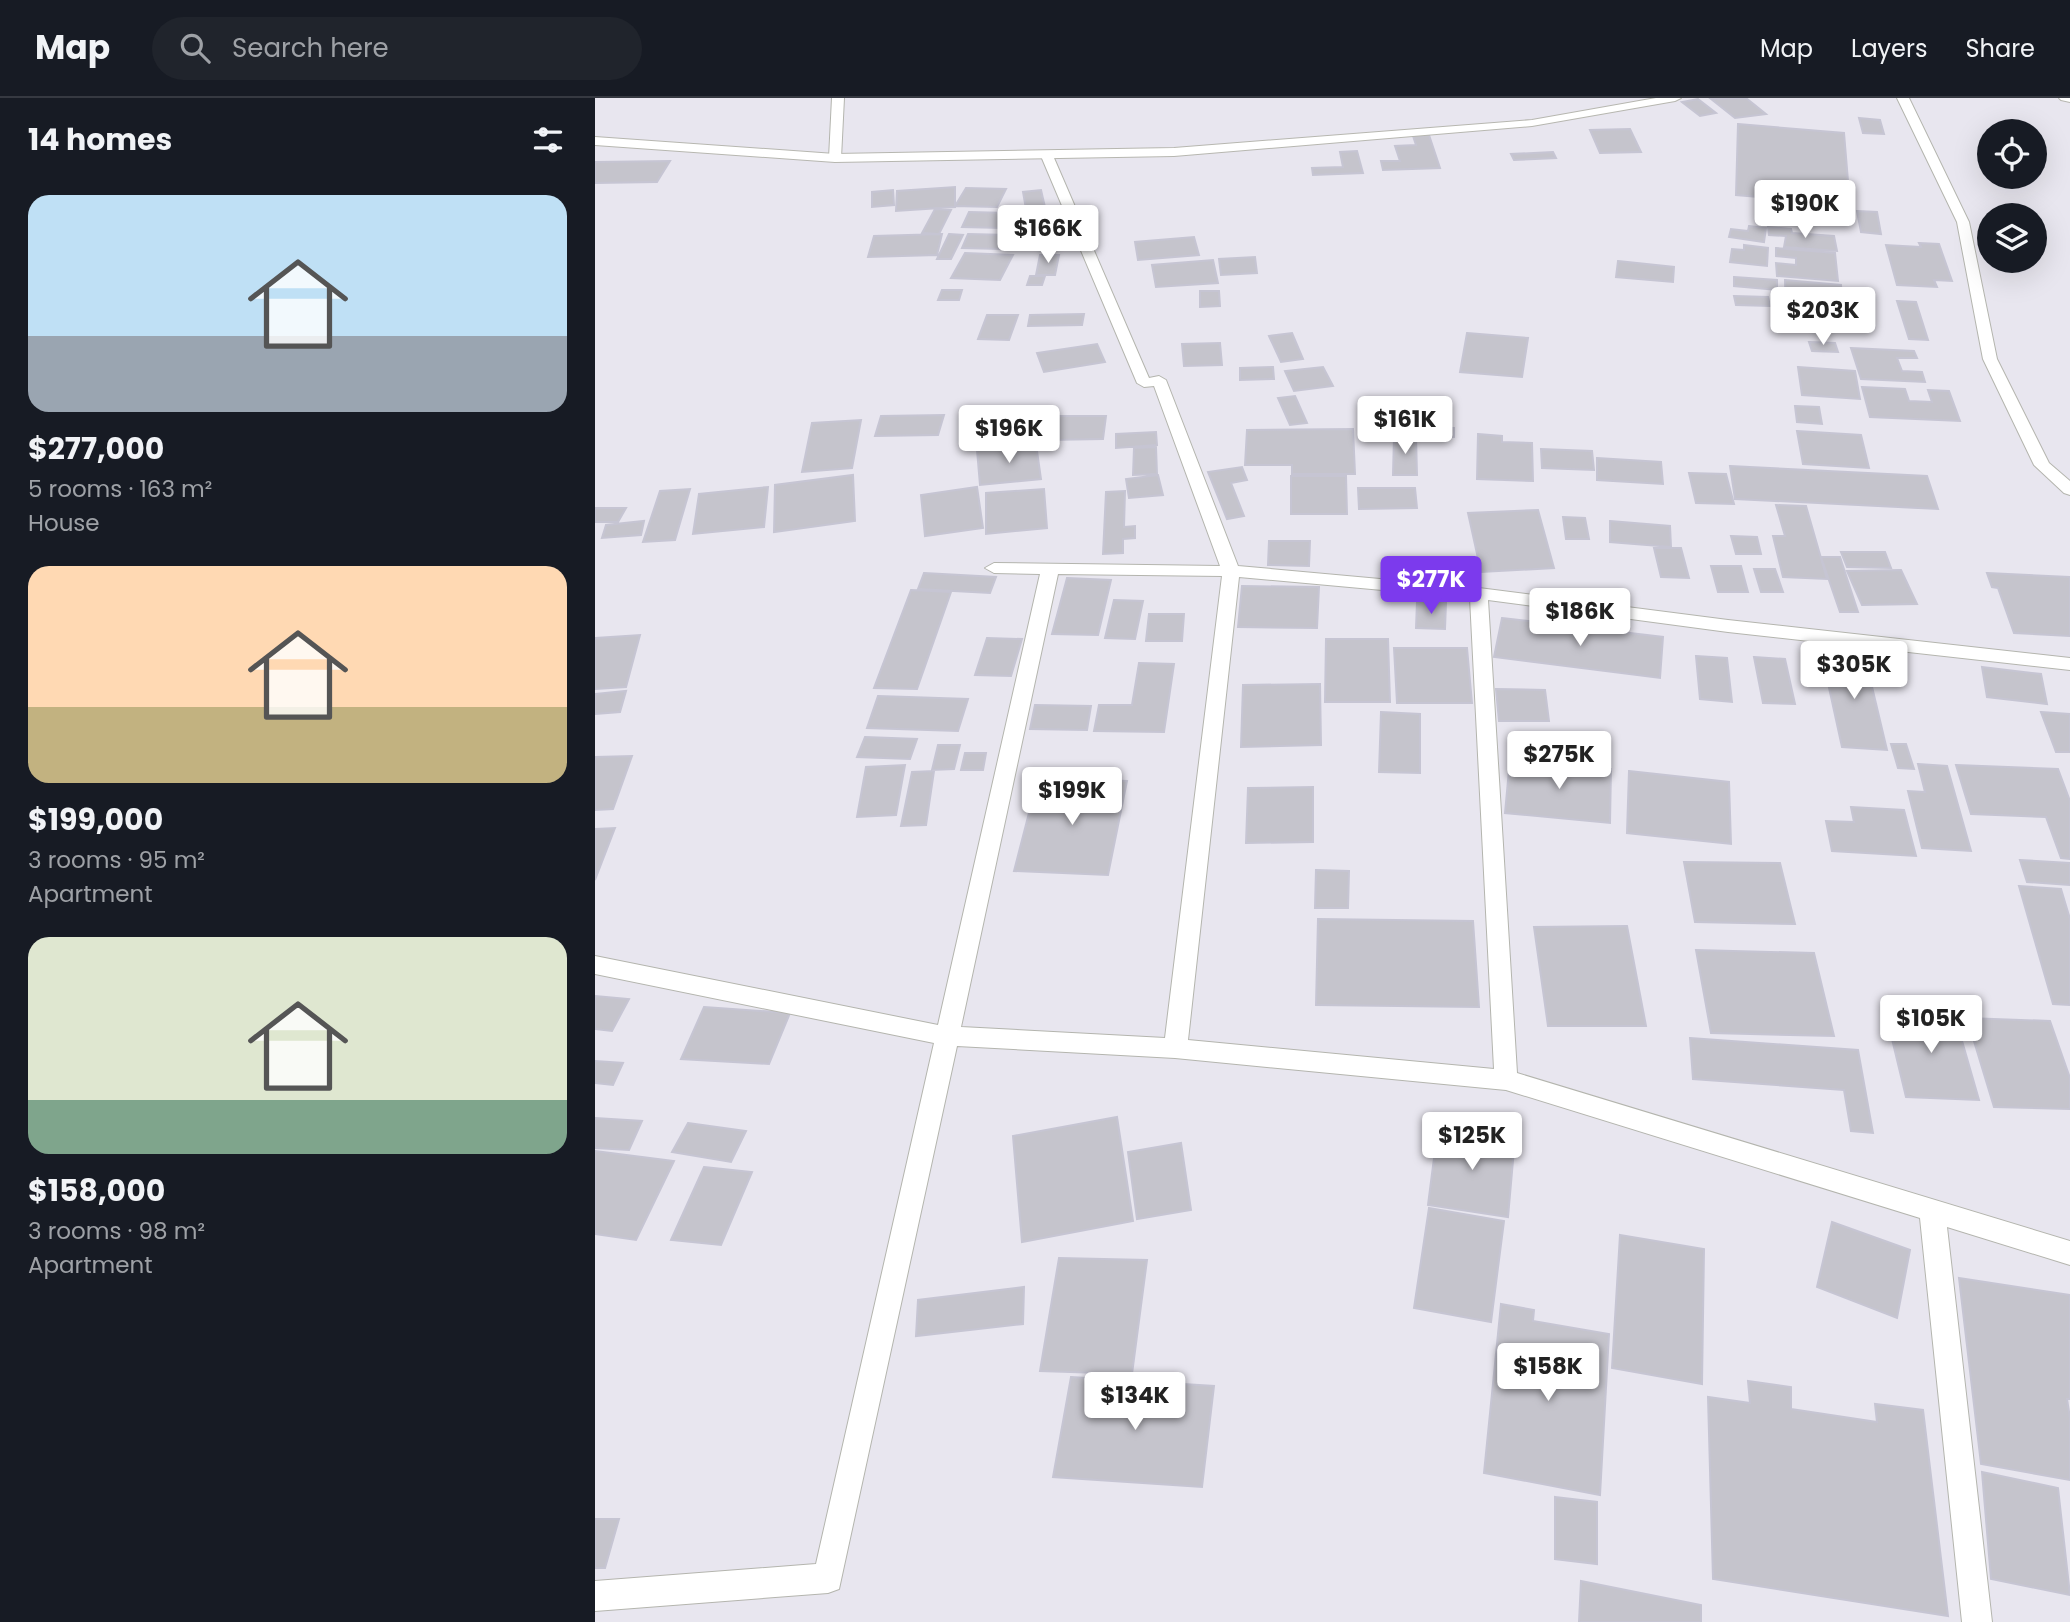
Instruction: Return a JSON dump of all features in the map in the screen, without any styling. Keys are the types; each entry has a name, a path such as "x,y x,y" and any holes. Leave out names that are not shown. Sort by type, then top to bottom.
{"street":[{"path":"835,158 838,98"},
{"path":"595,141 835,158 1174,152 1532,123 1675,98"},
{"path":"1903,98 1963,222 1990,359 2042,465 2070,491"},
{"path":"1059,154 1047,156 1145,383 1159,380 1231,571 1175,1048"},
{"path":"994,568 1231,571 1479,593 1728,626 2070,664"},
{"path":"595,1596 828,1578 1050,569"},
{"path":"1479,593 1506,1080"},
{"path":"595,965 947,1036 1175,1048 1506,1080 2070,1253"},
{"path":"1932,1211 1977,1622"}],"building":[{"path":"1746,98 1766,114 1735,118 1711,99"},
{"path":"1698,99 1716,113 1700,116 1682,102"},
{"path":"1859,118 1880,120 1884,134 1863,133"},
{"path":"1738,124 1844,133 1850,205 1736,195"},
{"path":"1630,129 1641,152 1600,153 1590,130"},
{"path":"1429,135 1440,168 1383,170 1381,161 1400,161 1395,146 1416,145 1413,136"},
{"path":"1357,151 1363,173 1313,175 1312,168 1343,167 1340,152"},
{"path":"1553,152 1556,158 1514,160 1511,154"},
{"path":"670,161 657,182 595,183 595,162"},
{"path":"955,187 955,207 896,211 897,191"},
{"path":"966,188 1006,189 997,207 955,206"},
{"path":"893,190 894,205 872,207 872,192"},
{"path":"1041,190 1045,207 1026,209 1023,192"},
{"path":"935,209 951,210 939,234 922,233"},
{"path":"1857,211 1877,212 1881,234 1861,232"},
{"path":"969,212 1009,213 1003,228 962,227"},
{"path":"1011,219 1028,220 1024,230 1007,229"},
{"path":"1749,226 1766,228 1764,242 1729,237 1731,229 1748,231"},
{"path":"1768,227 1791,229 1792,233 1834,236 1837,251 1784,247 1786,236 1769,235"},
{"path":"942,234 937,255 868,257 874,236"},
{"path":"949,234 963,235 951,259 937,259"},
{"path":"968,234 1008,235 1002,249 962,248"},
{"path":"1194,237 1199,255 1138,260 1135,242"},
{"path":"1919,243 1939,244 1952,281 1934,280 1937,287 1897,285 1886,245 1921,247"},
{"path":"1744,245 1768,248 1767,266 1730,262 1732,249 1744,250"},
{"path":"1776,248 1835,253 1838,281 1777,276 1776,263 1796,265 1796,258 1776,256"},
{"path":"965,253 1013,255 1000,280 951,278"},
{"path":"1040,255 1059,255 1055,275 1036,275"},
{"path":"1255,257 1257,273 1221,275 1219,259"},
{"path":"1213,260 1218,283 1156,287 1152,265"},
{"path":"1618,261 1674,267 1673,282 1616,277"},
{"path":"1030,276 1045,276 1042,285 1027,285"},
{"path":"1734,277 1777,280 1777,290 1734,286"},
{"path":"1785,280 1841,285 1844,321 1828,320 1827,306 1808,305 1809,318 1786,316"},
{"path":"942,290 962,290 959,300 938,300"},
{"path":"1200,291 1219,291 1220,306 1200,307"},
{"path":"1734,296 1768,297 1770,306 1736,305"},
{"path":"1897,301 1916,302 1928,340 1909,339"},
{"path":"1084,314 1082,325 1028,326 1030,315"},
{"path":"987,315 1018,315 1009,340 978,339"},
{"path":"1292,333 1303,359 1281,362 1269,336"},
{"path":"1467,333 1528,338 1522,377 1460,372"},
{"path":"1809,342 1835,343 1838,352 1812,351"},
{"path":"1220,343 1222,365 1184,366 1182,344"},
{"path":"1097,344 1105,362 1044,372 1037,353"},
{"path":"1851,348 1914,351 1917,358 1897,358 1902,371 1922,372 1925,382 1861,379"},
{"path":"1273,367 1274,379 1240,380 1240,368"},
{"path":"1323,367 1333,386 1294,391 1285,371"},
{"path":"1798,367 1855,371 1860,399 1802,395"},
{"path":"1862,387 1905,389 1909,401 1932,402 1928,390 1949,391 1960,421 1870,417"},
{"path":"1295,396 1307,423 1290,425 1278,398"},
{"path":"1795,406 1819,407 1822,424 1797,422"},
{"path":"944,415 938,435 875,436 881,416"},
{"path":"1052,416 1106,416 1103,439 1048,440"},
{"path":"861,420 852,468 802,472 812,423"},
{"path":"1413,427 1454,428 1454,437 1413,435"},
{"path":"1353,429 1355,474 1292,474 1292,465 1245,465 1247,430"},
{"path":"1797,431 1861,435 1869,468 1803,464"},
{"path":"1156,432 1157,445 1116,448 1116,434"},
{"path":"1478,434 1502,436 1502,442 1532,443 1533,481 1477,479"},
{"path":"1394,436 1416,436 1417,475 1393,475"},
{"path":"1036,444 1041,479 980,485 977,450"},
{"path":"1156,447 1157,474 1133,475 1134,448"},
{"path":"1541,449 1592,451 1594,470 1542,468"},
{"path":"1597,458 1661,462 1663,484 1597,480"},
{"path":"1730,466 1927,476 1938,509 1735,499"},
{"path":"1242,467 1247,480 1231,483 1244,516 1227,519 1208,472"},
{"path":"1689,473 1726,474 1734,504 1696,503"},
{"path":"853,475 855,521 774,532 775,485"},
{"path":"1158,475 1163,495 1129,498 1126,479"},
{"path":"1291,476 1346,476 1347,514 1291,514"},
{"path":"768,487 764,527 693,534 699,494"},
{"path":"977,487 983,528 925,536 921,495"},
{"path":"1358,488 1415,488 1417,508 1359,509"},
{"path":"690,489 675,540 643,542 660,491"},
{"path":"1044,489 1047,528 986,534 986,493"},
{"path":"1125,491 1124,527 1135,526 1135,538 1123,539 1123,553 1103,554 1106,492"},
{"path":"1776,505 1806,506 1827,579 1783,577 1773,536 1785,536"},
{"path":"595,508 626,508 618,522 595,522"},
{"path":"1538,510 1554,568 1481,572 1468,513"},
{"path":"1563,517 1585,518 1589,539 1566,539"},
{"path":"644,521 641,535 602,538 606,525"},
{"path":"1610,521 1670,526 1671,547 1610,542"},
{"path":"1731,536 1757,537 1761,554 1736,554"},
{"path":"1269,541 1310,541 1309,566 1268,565"},
{"path":"1654,548 1681,548 1689,578 1661,577"},
{"path":"1841,552 1885,552 1891,568 1847,567"},
{"path":"1821,557 1840,557 1858,612 1840,612"},
{"path":"1711,566 1741,566 1748,592 1718,592"},
{"path":"1754,569 1775,569 1783,592 1761,592"},
{"path":"1901,570 1917,604 1862,605 1847,571"},
{"path":"924,573 996,577 990,593 918,589"},
{"path":"1987,573 2070,577 2070,636 2014,633 1998,588 1992,587"},
{"path":"1067,578 1111,580 1098,635 1052,634"},
{"path":"1242,586 1319,587 1317,628 1238,627"},
{"path":"911,590 951,592 917,689 874,688"},
{"path":"1114,600 1143,601 1135,639 1105,638"},
{"path":"1417,602 1446,603 1445,629 1416,628"},
{"path":"1149,614 1184,614 1182,641 1146,641"},
{"path":"1502,618 1663,637 1660,678 1494,657"},
{"path":"640,635 626,687 595,689 595,638"},
{"path":"987,638 1022,639 1011,676 975,675"},
{"path":"1326,639 1388,639 1390,702 1325,702"},
{"path":"1394,648 1467,648 1472,703 1397,703"},
{"path":"1821,651 1864,653 1887,750 1842,747"},
{"path":"1696,656 1727,658 1732,702 1700,699"},
{"path":"1754,657 1785,659 1795,704 1763,703"},
{"path":"1139,663 1174,664 1164,732 1094,731 1099,705 1132,705"},
{"path":"1982,667 2041,674 2047,704 1987,697"},
{"path":"1320,684 1321,745 1241,747 1243,685"},
{"path":"1496,689 1545,690 1549,721 1499,721"},
{"path":"626,691 620,712 595,714 595,694"},
{"path":"878,696 968,699 958,731 867,728"},
{"path":"1035,705 1091,706 1087,730 1030,729"},
{"path":"1381,712 1420,714 1420,773 1379,772"},
{"path":"2041,712 2070,714 2070,752 2056,752"},
{"path":"865,737 917,739 910,759 857,757"},
{"path":"1891,744 1906,744 1914,769 1898,768"},
{"path":"938,745 960,745 954,769 932,770"},
{"path":"965,753 986,753 983,770 961,770"},
{"path":"632,756 613,809 595,810 595,757"},
{"path":"1510,759 1611,769 1610,823 1505,813"},
{"path":"1918,764 1947,766 1971,851 1922,848 1908,791 1925,792"},
{"path":"905,765 896,815 857,817 866,767"},
{"path":"1956,765 2058,769 2070,801 2070,859 2061,858 2046,817 1971,814"},
{"path":"934,771 926,825 901,826 912,772"},
{"path":"1629,771 1729,782 1731,844 1627,833"},
{"path":"1038,778 1127,781 1108,875 1014,871"},
{"path":"1313,787 1313,842 1246,843 1248,788"},
{"path":"1851,807 1904,810 1916,856 1832,851 1826,821 1854,822"},
{"path":"615,828 595,880 595,829"},
{"path":"2020,860 2070,863 2070,885 2027,882"},
{"path":"1684,862 1780,863 1795,924 1695,922"},
{"path":"1316,870 1349,871 1348,908 1315,908"},
{"path":"2019,886 2061,889 2070,919 2070,1005 2053,1004"},
{"path":"1318,919 1473,921 1479,1007 1316,1005"},
{"path":"1627,926 1646,1026 1548,1026 1534,927"},
{"path":"1696,950 1814,953 1834,1036 1711,1033"},
{"path":"595,996 629,999 612,1031 595,1029"},
{"path":"704,1007 790,1013 769,1064 681,1059"},
{"path":"1885,1010 1954,1013 1979,1100 1906,1097"},
{"path":"1967,1018 2050,1021 2070,1078 2070,1109 1994,1107"},
{"path":"1690,1038 1858,1050 1873,1133 1851,1131 1844,1090 1693,1079"},
{"path":"595,1061 623,1063 613,1085 595,1083"},
{"path":"1117,1117 1133,1221 1022,1242 1013,1136"},
{"path":"595,1118 642,1121 629,1150 595,1148"},
{"path":"688,1123 746,1131 731,1162 672,1152"},
{"path":"1438,1127 1515,1138 1508,1217 1428,1205"},
{"path":"1181,1143 1191,1210 1137,1219 1128,1152"},
{"path":"595,1151 674,1161 636,1240 595,1234"},
{"path":"704,1167 752,1172 721,1245 671,1240"},
{"path":"1429,1208 1504,1221 1491,1322 1414,1308"},
{"path":"1832,1222 1910,1250 1897,1318 1817,1287"},
{"path":"1620,1235 1704,1249 1702,1384 1612,1368"},
{"path":"1059,1258 1147,1260 1132,1374 1040,1371"},
{"path":"1959,1278 2070,1295 2070,1399 2067,1399 2070,1418 2070,1480 1981,1464"},
{"path":"1024,1287 1023,1324 916,1336 918,1300"},
{"path":"1501,1304 1534,1310 1533,1321 1609,1334 1600,1495 1484,1473"},
{"path":"1071,1377 1214,1386 1202,1487 1053,1477"},
{"path":"1748,1381 1791,1387 1791,1409 1877,1422 1875,1404 1923,1410 1948,1616 1713,1579 1708,1397 1750,1403"},
{"path":"1982,1472 2058,1488 2070,1595 1991,1579"},
{"path":"1555,1497 1597,1502 1597,1564 1555,1559"},
{"path":"595,1519 619,1519 605,1568 595,1568"},
{"path":"1581,1581 1701,1605 1701,1622 1579,1622"}]}
